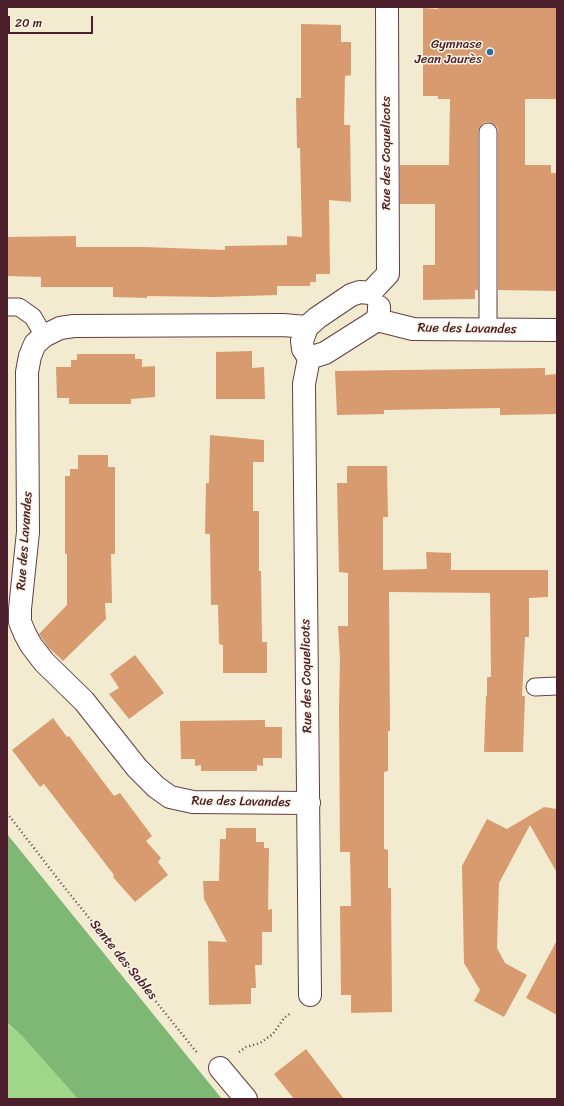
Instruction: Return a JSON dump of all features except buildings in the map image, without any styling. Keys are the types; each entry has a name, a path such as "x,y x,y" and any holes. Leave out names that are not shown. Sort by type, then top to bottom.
{"street":[{"name":"Rue des Coquelicots","path":"370,293 388,274 387,7"},
{"path":"360,292 370,293 380,312 377,320 325,354 309,358 303,349 303,336 307,327 317,318 352,295 360,292"},
{"name":"Rue des Lavandes","path":"377,320 413,329 557,330"},
{"name":"Rue des Lavandes","path":"307,327 283,325 74,326 60,328 44,336 35,344 30,356 27,372 28,532 21,595 20,622 31,645 44,662 84,701 137,768 156,787 170,797 193,802 309,803"},
{"name":"Rue des Coquelicots","path":"309,358 304,384 310,995"},
{"path":"220,1068 246,1099"}],"lane":[{"path":"488,132 488,330"},
{"path":"7,307 19,307 33,317 44,336"},
{"path":"535,687 557,686"}],"path":[{"name":"Sente des Sables","path":"7,813 61,883 199,1055 220,1068"},
{"path":"220,1068 246,1047 260,1043 273,1034 284,1018 310,995"}],"green space":[{"path":"7,834 222,1099 78,1099 22,1036 7,1023"},
{"path":"7,1024 22,1036 78,1099 7,1099"}],"place":[{"name":"Gymnase Jean Jaurès","path":"490,52"}]}
